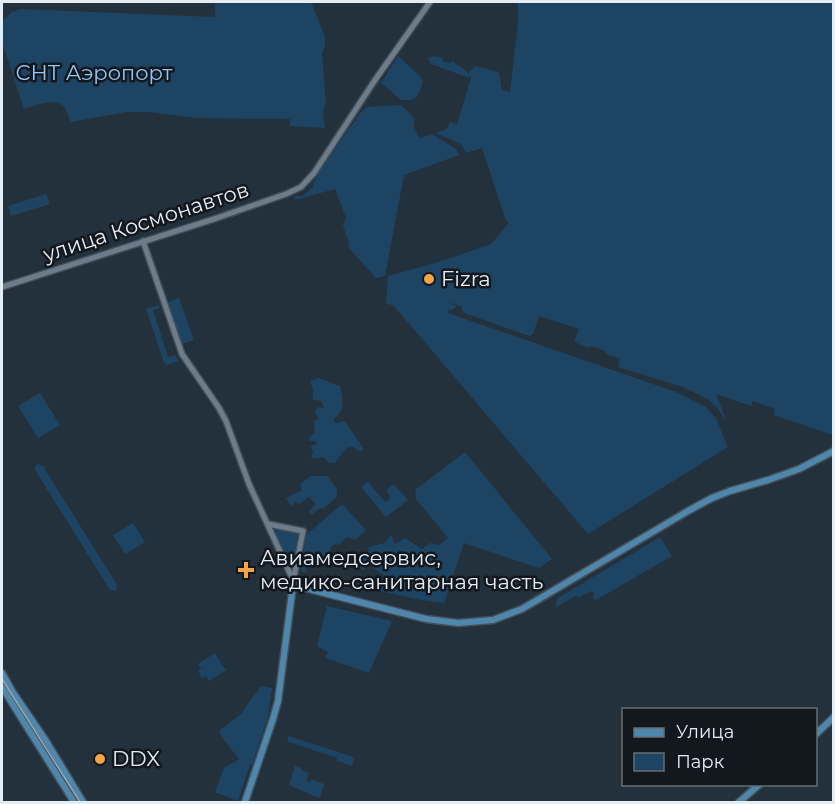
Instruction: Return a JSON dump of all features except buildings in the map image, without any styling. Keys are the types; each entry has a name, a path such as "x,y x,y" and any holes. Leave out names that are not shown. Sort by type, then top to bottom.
{"main road":[{"path":"245,802 278,701 293,584 426,619 458,623 493,620 522,609 712,498 794,471 834,451"},
{"path":"2,675 30,717 43,743 75,789 79,802"},
{"path":"2,685 15,708 41,744 62,782 79,802"},
{"path":"817,733 834,717"},
{"path":"739,802 758,786"}],"street":[{"name":"улица Космонавтов","path":"2,287 286,194 301,187 314,172 430,2"},
{"path":"143,241 182,354 226,421 249,484 293,584"},
{"path":"268,524 303,531 293,584"},
{"path":"272,534 279,526"}],"green space":[{"name":"СНТ Аэропорт","path":"215,2 311,2 325,37 322,53 326,104 323,111 325,128 290,126 290,119 198,118 148,112 127,112 71,122 64,106 59,104 44,103 24,109 2,42 2,21 12,12 20,9 215,17"},
{"path":"518,2 833,2 833,435 774,415 775,409 753,401 751,406 716,394 727,422 709,400 683,387 618,367 620,359 605,353 606,351 574,342 579,329 539,316 533,334 529,336 464,313 461,306 446,302 457,306 452,310 449,309 448,313 676,392 705,406 716,418 728,447 588,534 394,306 386,303 388,276 491,244 508,224 482,148 466,153 461,144 436,133 447,129 450,122 457,124 470,75 469,78 431,64 428,58 435,56 442,58 443,62 456,62 455,64 469,74 475,66 499,72 502,90 510,92 518,23"},
{"path":"398,56 420,76 423,82 418,95 411,100 401,100 381,83"},
{"path":"401,105 415,119 413,125 420,138 432,134 456,149 459,155 404,175 385,276 376,278 348,247 349,243 343,226 346,218 335,189 299,199 294,198 302,196 313,187 321,169 360,113 367,107"},
{"path":"46,194 50,204 11,216 8,206"},
{"path":"179,298 194,340 181,344 166,303"},
{"path":"159,305 159,308 153,310 168,357 175,355 178,361 167,365 164,363 146,309"},
{"path":"318,378 340,386 342,409 333,420 336,423 345,421 363,448 363,451 359,451 353,447 346,448 335,463 329,463 324,457 314,459 311,457 313,452 311,446 317,441 309,441 309,438 315,432 314,422 319,418 314,412 319,407 324,409 322,401 313,400 310,381"},
{"path":"40,393 60,425 38,438 18,406"},
{"path":"465,452 552,559 539,568 464,543 444,603 380,591 384,575 369,565 363,570 355,563 366,552 368,553 369,547 385,543 391,535 395,544 405,538 422,549 430,543 439,545 448,538 416,499 415,490"},
{"path":"38,464 43,466 117,585 115,591 110,590 35,470"},
{"path":"311,476 327,476 337,489 337,497 323,509 320,508 311,515 309,511 316,504 309,497 291,506 286,498 302,490 300,484"},
{"path":"368,482 385,502 391,498 386,490 394,484 408,500 386,517 361,487"},
{"path":"342,504 366,530 356,540 347,537 339,545 336,543 329,549 331,551 320,560 317,558 306,568 307,572 301,571 306,535"},
{"path":"133,523 145,542 125,554 113,535"},
{"path":"279,527 297,532 298,535 293,570 290,569 275,534"},
{"path":"660,537 672,556 596,600 592,597 595,594 591,591 578,598 577,595 555,608 558,598"},
{"path":"327,606 392,621 369,673 325,658 328,652 317,646"},
{"path":"215,653 226,670 209,681 206,676 202,678 198,671 211,663 200,669 198,664"},
{"path":"260,686 272,688 268,717 238,801 215,792 224,768 239,759 219,731 241,714"},
{"path":"289,736 353,757 352,766 337,761 337,758 289,742 287,738"},
{"path":"295,766 309,773 306,781 310,782 311,779 324,784 320,797 289,785"}],"tram line":[{"path":"2,679 80,802"}],"place":[{"name":"Fizra","path":"429,279"},
{"name":"Авиамедсервис, медико-санитарная часть","path":"246,570"},
{"name":"DDX","path":"100,759"}]}
